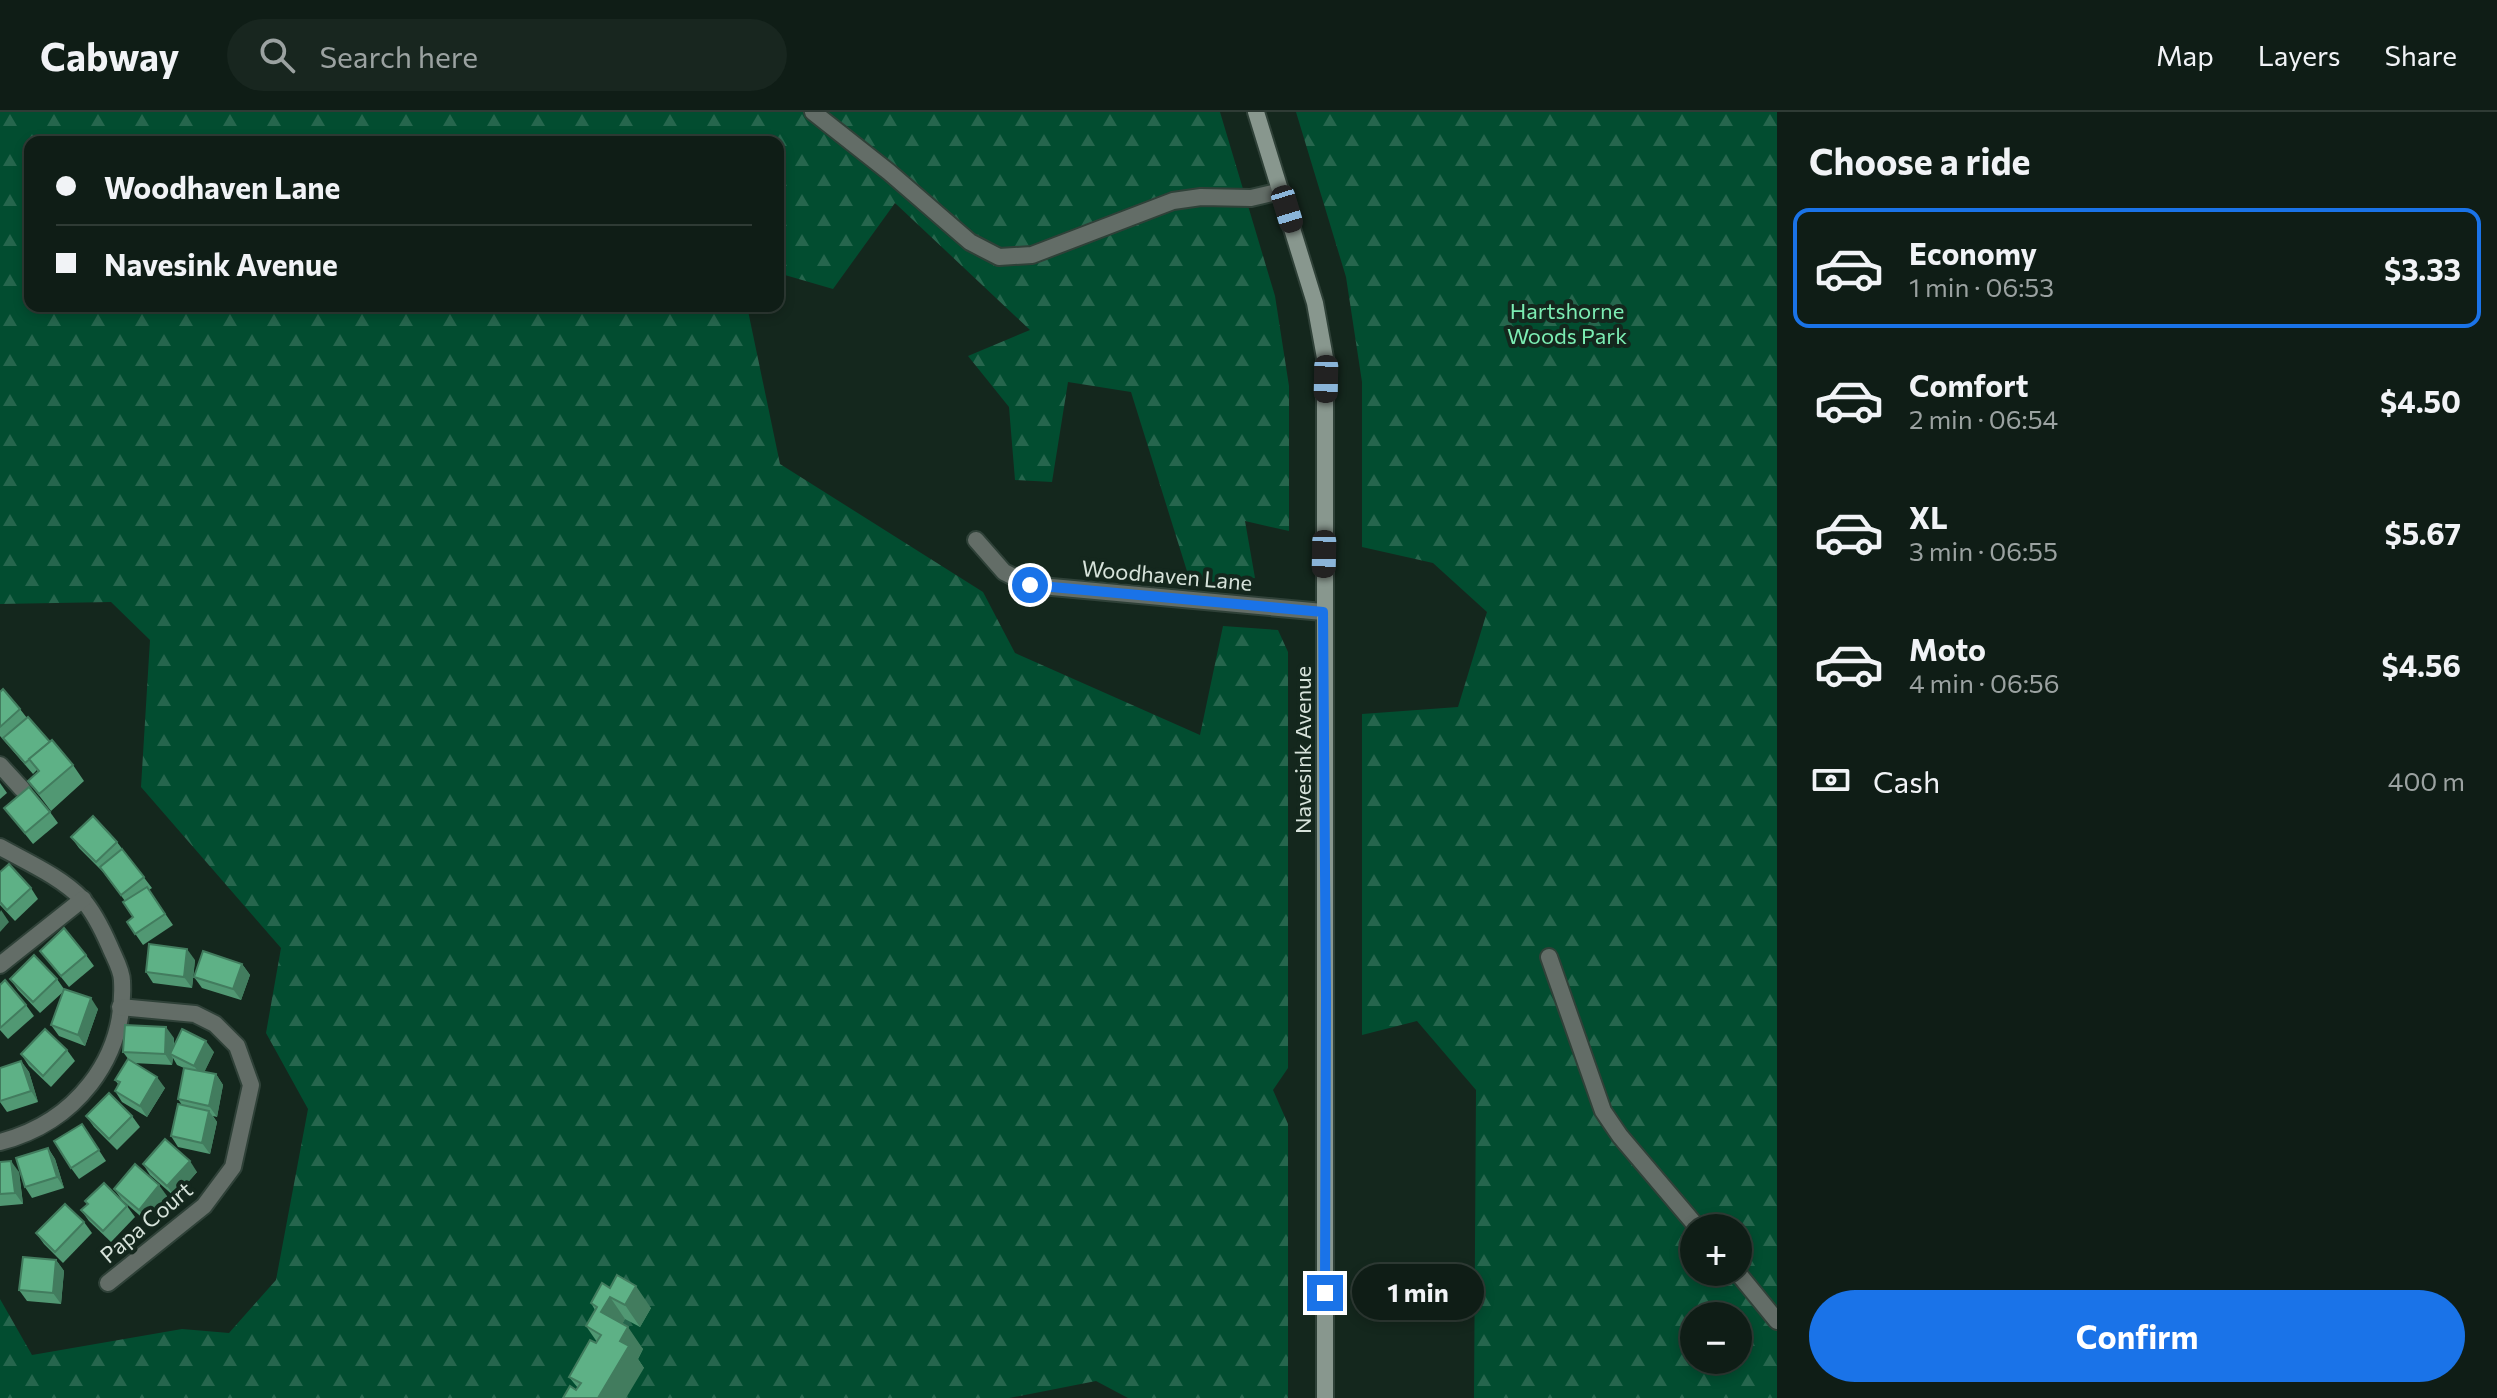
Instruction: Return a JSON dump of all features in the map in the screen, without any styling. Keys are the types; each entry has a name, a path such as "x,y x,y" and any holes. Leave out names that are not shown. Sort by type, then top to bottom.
{"main road":[{"name":"Navesink Avenue","path":"1256,112 1315,303 1325,358 1325,1398"}],"street":[{"path":"813,112 970,242 999,257 1032,255 1173,201 1201,197 1251,198 1281,191"},
{"name":"Woodhaven Lane","path":"976,540 1004,572 1030,585 1323,612"},
{"path":"0,765 22,789"},
{"path":"0,847 49,874 83,899 103,931 122,979 118,1031 103,1067 82,1095 48,1124 25,1136 0,1142"},
{"path":"0,965 83,899"},
{"path":"1549,957 1603,1111 1620,1136 1686,1214"},
{"name":"Papa Court","path":"108,1283 204,1206 233,1167 251,1085 237,1046 215,1024 195,1014 120,1007"},
{"path":"1748,1286 1777,1321"}],"green space":[{"path":"0,112 1220,112 1275,296 1289,386 1289,531 1245,521 1255,578 1191,584 1131,392 1068,382 1052,482 1015,480 1009,407 968,356 1030,330 895,203 833,289 784,275 784,136 24,136 24,312 748,312 780,464 983,592 1015,653 1200,735 1223,626 1278,630 1288,652 1288,1068 1273,1090 1288,1124 1288,1398 1128,1398 1096,1381 1009,1398 0,1398 0,1299 32,1355 182,1329 229,1333 276,1280 308,1109 266,1033 281,948 141,787 150,640 111,602 0,604"},
{"name":"Hartshorne Woods Park","path":"1296,112 1777,112 1777,1398 1474,1398 1476,1090 1417,1021 1362,1035 1362,714 1458,707 1487,612 1433,563 1362,547 1362,382 1346,277"}],"building":[{"path":"3,689 20,709 0,727 0,692"},
{"path":"28,717 50,742 25,763 3,738"},
{"path":"52,740 73,765 39,794 28,781 39,771 29,759"},
{"path":"29,787 50,812 25,833 4,808"},
{"path":"93,816 117,842 96,862 71,837"},
{"path":"122,849 144,877 121,895 100,867"},
{"path":"9,864 31,888 7,910 0,902 0,872"},
{"path":"147,887 165,914 135,934 127,922 133,917 123,902"},
{"path":"64,928 86,955 61,976 40,951"},
{"path":"149,944 187,949 184,977 146,972"},
{"path":"203,951 242,964 233,989 194,977"},
{"path":"34,955 57,979 33,1002 10,979"},
{"path":"5,980 26,1005 0,1028 0,985"},
{"path":"64,989 91,998 78,1035 51,1025"},
{"path":"125,1025 166,1027 165,1054 123,1052"},
{"path":"45,1029 67,1050 43,1076 21,1054"},
{"path":"182,1029 206,1041 194,1066 170,1054"},
{"path":"128,1059 157,1077 140,1106 115,1091 120,1082 115,1080"},
{"path":"21,1061 31,1091 0,1101 0,1068"},
{"path":"184,1068 216,1074 209,1106 178,1099"},
{"path":"109,1093 132,1116 109,1139 86,1116"},
{"path":"178,1104 209,1111 202,1143 171,1136"},
{"path":"82,1124 99,1150 71,1168 54,1141"},
{"path":"165,1139 190,1161 167,1186 143,1164"},
{"path":"48,1148 57,1177 25,1187 16,1158"},
{"path":"11,1161 15,1193 0,1194 0,1162"},
{"path":"135,1164 159,1185 139,1210 114,1189"},
{"path":"104,1183 127,1206 103,1231 81,1210 88,1204 85,1201"},
{"path":"65,1204 84,1222 55,1252 36,1233"},
{"path":"23,1257 56,1260 53,1293 19,1290"},
{"path":"617,1275 636,1286 625,1305 610,1297 601,1312 628,1327 620,1341 629,1346 598,1398 563,1398 570,1386 576,1390 581,1383 569,1377 590,1340 596,1343 601,1335 586,1326 597,1307 591,1303 602,1283 610,1288"}],"route":[{"path":"1030,585 1323,612 1325,1293"}]}
